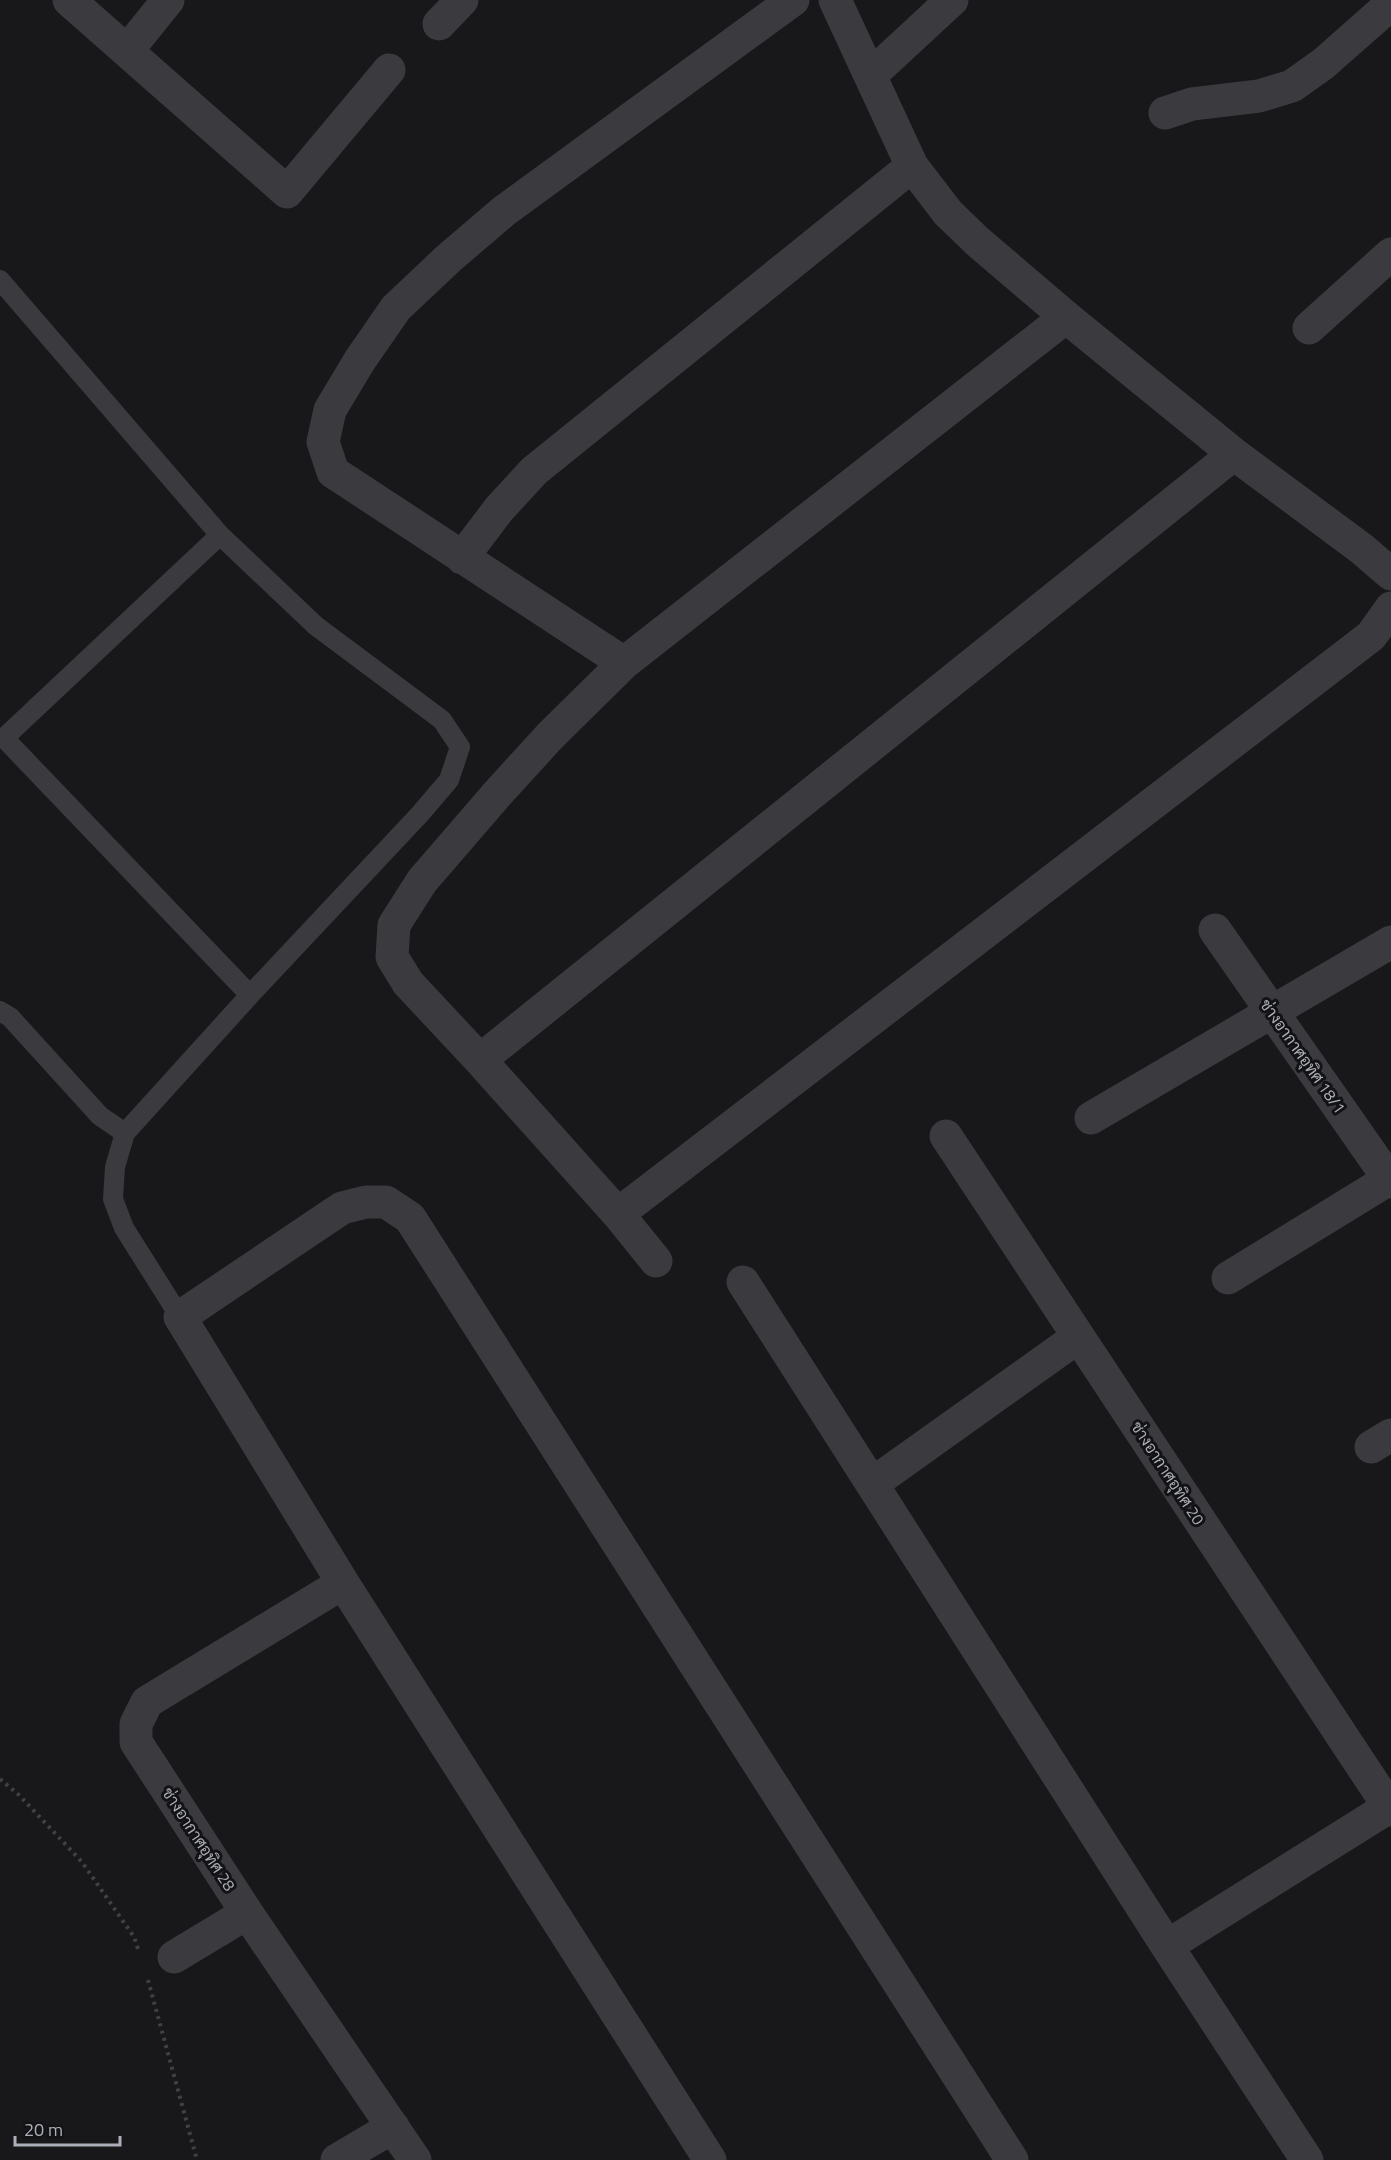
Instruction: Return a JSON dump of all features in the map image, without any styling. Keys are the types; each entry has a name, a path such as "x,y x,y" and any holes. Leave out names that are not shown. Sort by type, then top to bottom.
{"street":[{"path":"69,0 287,192 389,70"},
{"path":"127,51 168,0"},
{"path":"438,24 462,0"},
{"path":"624,663 333,472 323,442 330,410 360,360 396,308 449,258 504,212 793,0"},
{"path":"835,0 912,166 948,213 977,241 1066,317 1234,454 1362,549 1391,574"},
{"path":"871,75 952,0"},
{"path":"1165,113 1192,104 1259,96 1292,86 1323,64 1391,4"},
{"path":"462,558 499,509 534,471 912,166"},
{"path":"1309,328 1391,254"},
{"path":"656,1261 618,1214 408,983 392,957 394,925 422,881 490,802 550,736 624,663 1066,317"},
{"path":"480,1060 1234,454"},
{"path":"618,1214 1371,636 1391,608"},
{"name":"ช่างอากาศอุทิศ 18/1","path":"1215,930 1390,1179"},
{"path":"1091,1118 1391,942"},
{"name":"ช่างอากาศอุทิศ 20","path":"946,1136 1390,1808"},
{"path":"1228,1278 1390,1179"},
{"path":"710,2160 343,1583 180,1317 342,1208 366,1202 386,1202 410,1218 1012,2160"},
{"path":"743,1282 1167,1946 1307,2160"},
{"path":"872,1484 1078,1337"},
{"name":"ช่างอากาศอุทิศ 28","path":"343,1583 147,1702 136,1724 136,1742 247,1913 415,2160"},
{"path":"1167,1946 1390,1808"},
{"path":"174,1957 247,1913"},
{"path":"337,2160 393,2127"}],"lane":[{"path":"0,280 220,535 316,626 442,720 460,747 449,780 420,814 250,995 125,1133 115,1167 113,1199 124,1228 180,1317"},
{"path":"220,535 2,736 250,995"},
{"path":"0,1011 10,1017 100,1116 125,1133"}],"path":[{"path":"0,1779 82,1862 134,1937 141,1959"},
{"path":"145,1971 197,2160"}]}
